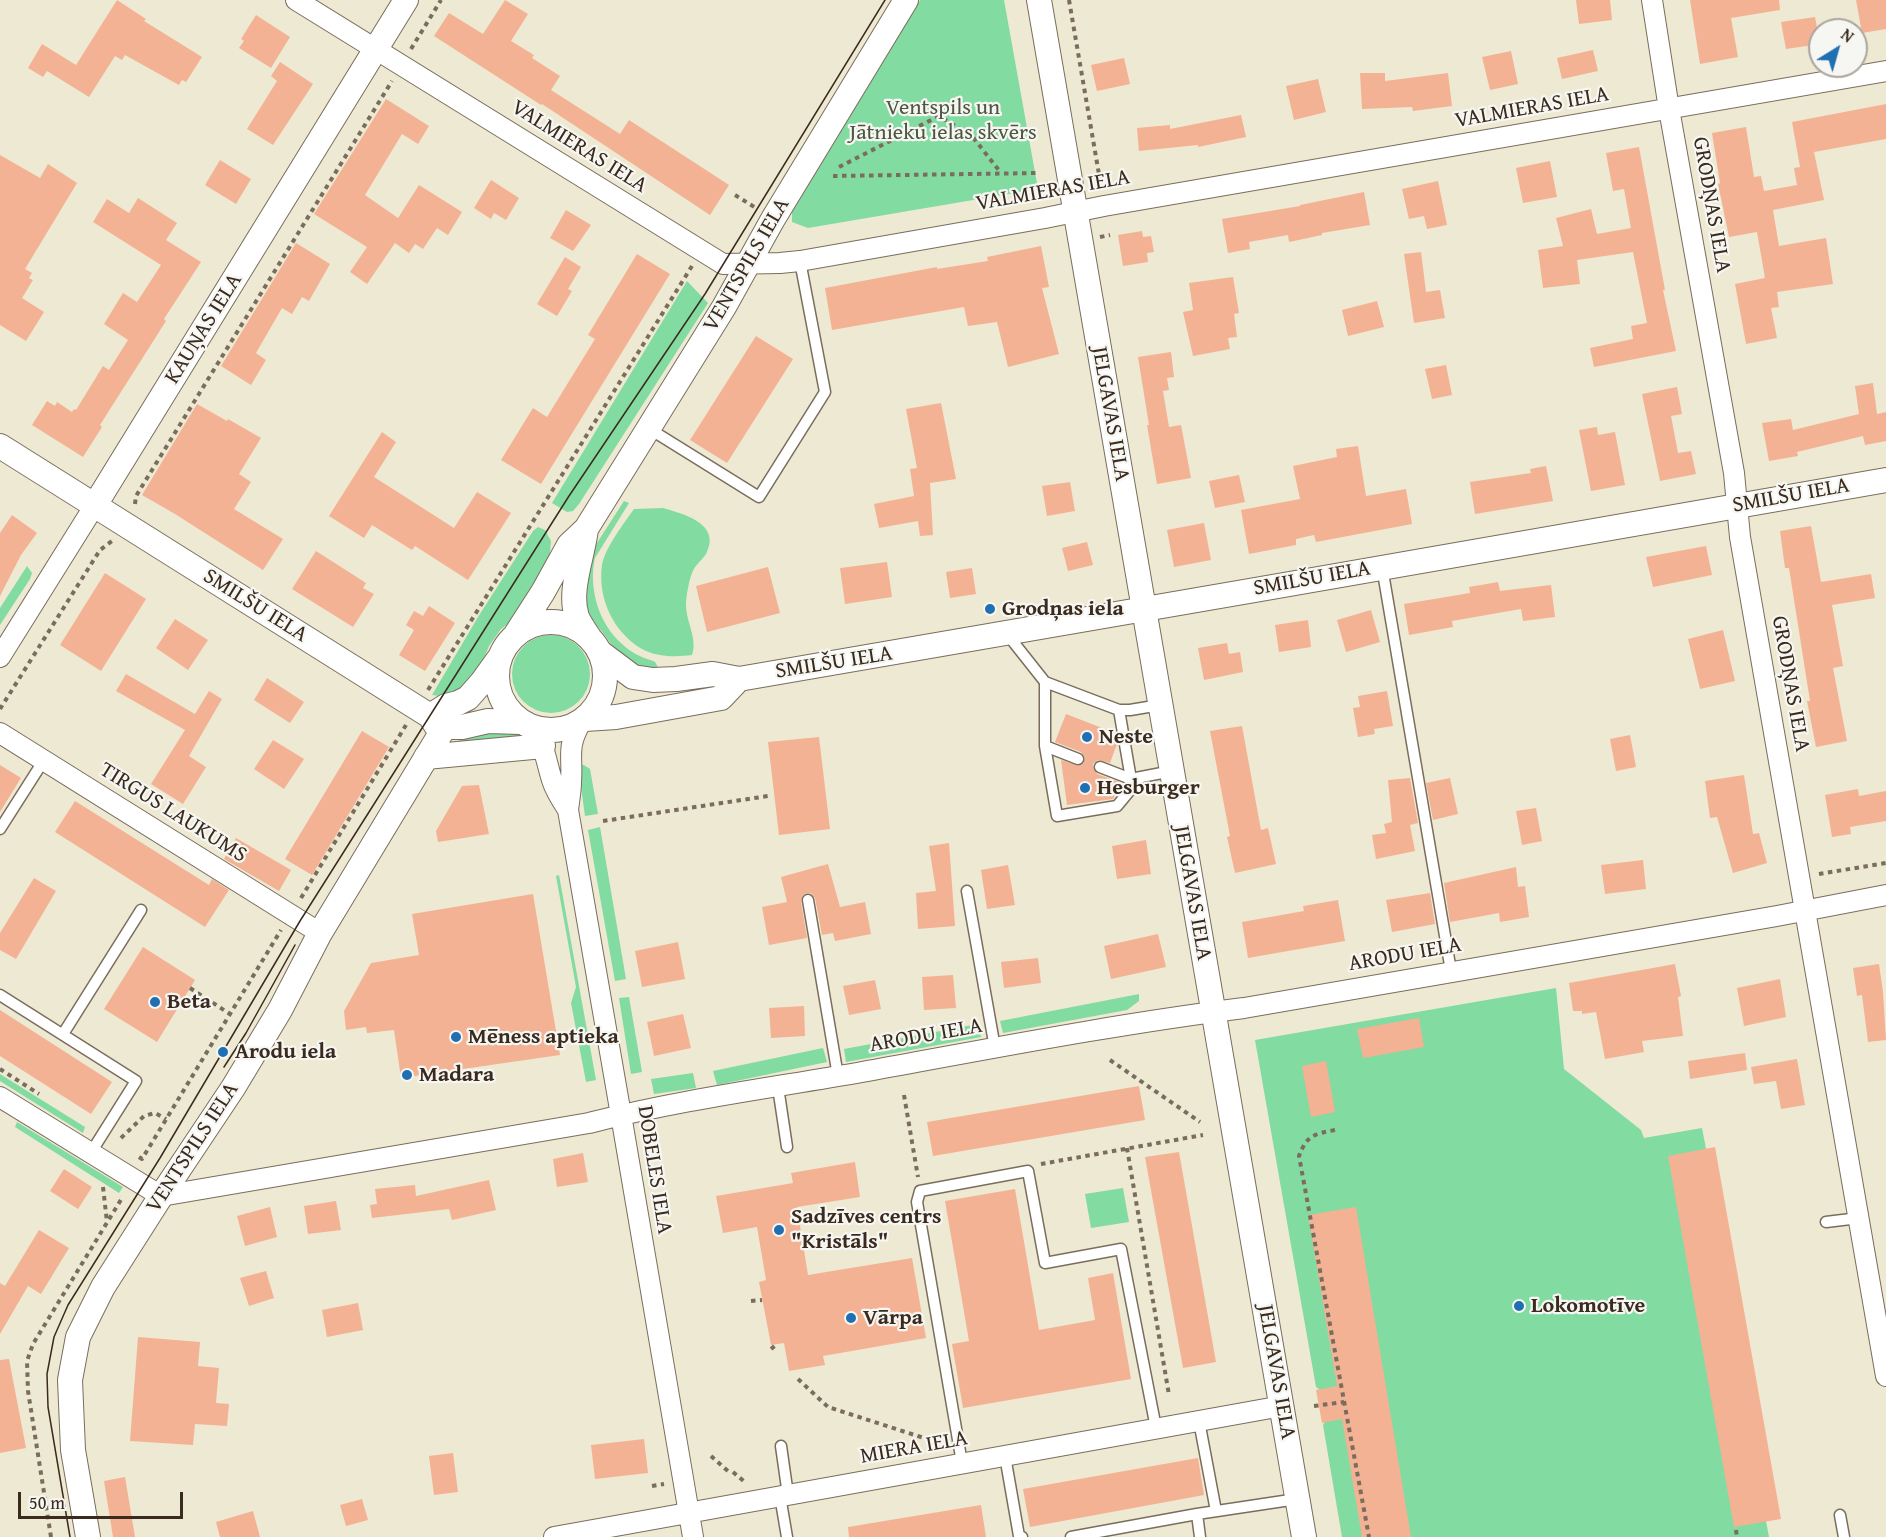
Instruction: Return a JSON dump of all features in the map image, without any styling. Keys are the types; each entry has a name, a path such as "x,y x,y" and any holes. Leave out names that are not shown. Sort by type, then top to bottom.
{"street":[{"name":"VALMIERAS IELA","path":"296,0 723,264 800,261 1886,71"},
{"name":"KAUŅAS IELA","path":"0,657 406,0"},
{"name":"VENTSPILS IELA","path":"516,634 543,592 569,544 586,529 724,307 906,0"},
{"name":"JELGAVAS IELA","path":"1039,0 1304,1537"},
{"name":"GRODŅAS IELA","path":"1652,0 1669,109 1734,473 1742,549 1858,1218 1880,1304 1886,1376"},
{"name":"SMILŠU IELA","path":"0,446 433,712"},
{"name":"SMILŠU IELA","path":"595,645 633,677 653,680 713,674 739,679 1886,480"},
{"name":"VENTSPILS IELA","path":"586,529 584,550 574,594 577,616 595,645"},
{"path":"433,712 468,698 516,634 530,626 545,622 561,622 576,628 595,645 606,670 605,688 598,704 574,735 570,750 571,782 567,810"},
{"path":"500,657 496,675 499,693 507,709 532,732 552,783 567,810"},
{"path":"426,757 537,729 555,731 572,727 583,721 721,698 739,679"},
{"name":"VENTSPILS IELA","path":"88,1537 73,1450 70,1380 78,1337 98,1295 239,1078 280,1010 320,933 426,757 433,712"},
{"path":"433,712 462,727 488,721 532,732"},
{"name":"TIRGUS LAUKUMS","path":"0,733 320,933"},
{"name":"DOBELES IELA","path":"567,810 693,1537"},
{"name":"ARODU IELA","path":"161,1196 589,1123 621,1115 995,1048 1244,1008 1886,895"},
{"path":"0,1097 161,1196"},
{"name":"MIERA IELA","path":"554,1537 1282,1406"}],"lane":[{"path":"648,428 759,497 825,392 800,261"},
{"path":"1382,567 1451,971"},
{"path":"1006,634 1045,682 1119,710 1160,705"},
{"path":"1045,682 1045,746 1057,816 1116,806 1136,778 1119,710"},
{"path":"1045,746 1078,759"},
{"path":"0,829 44,760"},
{"path":"1100,767 1136,778 1172,771"},
{"path":"967,891 995,1048"},
{"path":"808,900 838,1076"},
{"path":"63,1034 141,910"},
{"path":"0,995 136,1081 90,1154"},
{"path":"778,1087 787,1147"},
{"path":"962,1463 917,1202 920,1191 1028,1171 1045,1263 1121,1250 1156,1428"},
{"path":"1826,1222 1858,1218"},
{"path":"1199,1420 1216,1511"},
{"path":"781,1446 787,1537"},
{"path":"1005,1456 1022,1537"},
{"path":"1071,1537 1297,1499"},
{"path":"1197,1514 1200,1537"},
{"path":"1840,1515 1844,1537"}],"path":[{"path":"408,54 441,0"},
{"path":"1069,0 1102,192"},
{"path":"135,505 136,496 393,78"},
{"path":"838,167 939,116 972,136 1002,174"},
{"path":"833,176 1039,173"},
{"path":"735,195 764,213"},
{"path":"433,712 695,260"},
{"path":"0,710 100,550 112,542"},
{"path":"142,1159 406,724"},
{"path":"603,821 768,796"},
{"path":"1812,876 1886,863"},
{"path":"190,988 230,1014"},
{"path":"1110,1060 1200,1122"},
{"path":"904,1095 920,1191"},
{"path":"117,1142 144,1116 155,1113 166,1119"},
{"path":"1335,1130 1316,1133 1304,1142 1299,1156 1368,1537"},
{"path":"1028,1171 1036,1165 1203,1135"},
{"path":"1127,1148 1169,1395"},
{"path":"103,1187 107,1223"},
{"path":"751,1301 762,1300"},
{"path":"771,1349 777,1344"},
{"path":"798,1379 828,1407 924,1438"},
{"path":"1314,1406 1344,1402"},
{"path":"711,1456 729,1472"},
{"path":"652,1486 664,1484"},
{"path":"1736,1530 1737,1537"}],"green space":[{"name":"Ventspils un Jātnieku ielas skvērs","path":"920,0 1004,0 1038,189 808,228 792,222 792,209"},
{"path":"687,281 708,303 579,504 573,511 567,512 552,503"},
{"path":"624,501 629,503 595,558 594,593 602,616 614,636 631,651 655,662 660,670 640,668 626,661 600,629 584,614 586,576 593,549"},
{"path":"663,508 690,517 705,528 709,535 710,544 706,554 693,570 687,593 686,605 694,643 692,655 657,654 646,651 635,644 617,626 602,591 604,558 615,536 634,509"},
{"path":"538,527 545,530 551,541 550,553 516,618 501,629 489,646 480,669 463,688 446,697 432,695 478,617 533,531"},
{"path":"27,566 32,573 30,579 0,625 0,608"},
{"path":"551,635 566,638 578,647 587,659 590,674 587,689 578,701 566,710 551,713 536,710 524,701 515,689 512,674 515,659 524,647 536,638"},
{"path":"476,733 519,733 525,739 453,743"},
{"path":"578,765 584,765 590,769 598,814 585,816"},
{"path":"600,827 626,979 615,981 588,830"},
{"path":"559,875 596,1080 586,1082 571,1003 576,987 556,876"},
{"name":"Lokomotīve","path":"1556,988 1564,1069 1641,1130 1644,1138 1702,1128 1777,1518 1766,1521 1769,1537 1342,1537 1323,1425 1327,1418 1323,1392 1316,1387 1255,1040"},
{"path":"1139,994 1139,1001 1127,1010 1003,1033 1000,1021"},
{"path":"629,997 642,1072 631,1074 619,998"},
{"path":"978,1024 981,1037 846,1062 844,1049"},
{"path":"823,1048 827,1062 717,1085 713,1071"},
{"path":"693,1073 696,1088 654,1094 651,1079"},
{"path":"0,1074 85,1127 83,1133 0,1081"},
{"path":"17,1122 123,1187 119,1193 15,1127"},
{"path":"1123,1188 1129,1222 1091,1228 1085,1194"}],"building":[{"path":"117,0 146,19 144,21 202,57 186,82 182,80 179,85 125,55 122,60 115,56 89,97 47,71 43,77 28,68 42,44 76,65"},
{"path":"505,0 528,14 511,41 534,55 532,58 560,76 551,90 620,134 629,120 729,185 710,215 434,36 449,13 483,34"},
{"path":"1576,0 1610,0 1612,20 1579,24"},
{"path":"1690,0 1779,0 1780,10 1731,18 1738,57 1700,64"},
{"path":"1856,0 1886,0 1886,29 1868,32 1868,18 1859,18"},
{"path":"256,15 290,37 271,68 239,48 244,41 241,39"},
{"path":"1808,18 1808,46 1786,49 1781,22"},
{"path":"1593,50 1598,71 1562,79 1557,58"},
{"path":"1511,51 1518,84 1490,90 1482,57"},
{"path":"1124,58 1130,84 1097,91 1091,65"},
{"path":"280,62 313,84 273,145 247,129 277,81 271,76"},
{"path":"1360,73 1385,73 1385,81 1448,73 1452,106 1413,111 1412,107 1362,109"},
{"path":"1318,79 1326,112 1294,120 1286,86"},
{"path":"386,99 429,126 418,144 402,134 365,195 398,218 419,185 462,212 448,235 437,228 423,249 415,244 409,253 395,243 367,284 350,272 367,247 314,214"},
{"path":"1886,104 1886,139 1814,152 1824,200 1773,210 1779,246 1826,238 1833,284 1777,292 1779,307 1771,308 1777,338 1746,344 1735,284 1765,278 1757,232 1729,237 1718,184 1720,183 1712,133 1746,127 1754,177 1761,176 1764,191 1797,185 1794,168 1800,167 1792,122"},
{"path":"1241,115 1246,137 1198,147 1198,145 1139,151 1137,128 1170,125 1170,129"},
{"path":"1639,147 1665,290 1663,290 1676,351 1594,367 1590,348 1633,339 1631,326 1647,323 1633,252 1577,260 1580,284 1543,288 1538,250 1563,246 1556,218 1591,209 1597,234 1631,228 1624,189 1613,191 1606,153"},
{"path":"0,155 40,178 48,164 77,183 25,269 32,273 29,278 33,280 22,298 44,312 26,341 0,325"},
{"path":"220,160 251,179 236,204 205,185"},
{"path":"1550,161 1557,197 1523,203 1516,168"},
{"path":"491,180 519,198 506,220 494,213 491,219 474,208"},
{"path":"1438,181 1447,225 1427,229 1424,216 1409,219 1402,189"},
{"path":"1364,192 1370,225 1322,233 1322,235 1289,242 1288,235 1249,242 1250,249 1228,253 1222,219"},
{"path":"138,198 177,223 166,240 201,262 164,319 166,321 100,425 102,427 83,457 32,425 47,401 55,406 57,402 72,412 76,410 103,366 109,370 128,340 104,324 123,293 137,302 161,265 93,222 107,199 129,213"},
{"path":"566,210 591,225 573,251 550,238"},
{"path":"1142,231 1143,237 1151,236 1154,252 1147,253 1148,262 1123,266 1118,235"},
{"path":"296,243 330,264 309,301 302,297 292,314 282,308 256,353 266,360 251,385 221,366"},
{"path":"1041,246 1049,287 1042,288 1059,354 1008,367 997,322 968,326 964,307 832,330 825,288 937,267 937,269 988,261 987,257"},
{"path":"1421,252 1426,292 1440,290 1445,318 1414,323 1404,254"},
{"path":"637,254 670,274 541,484 501,460 533,408 547,417 595,339 588,335"},
{"path":"565,257 581,267 568,289 572,291 557,316 537,304"},
{"path":"1233,277 1239,313 1234,314 1237,337 1228,338 1230,349 1193,356 1183,312 1193,310 1189,283"},
{"path":"1377,301 1384,327 1348,336 1342,310"},
{"path":"756,336 793,359 727,463 690,440"},
{"path":"1171,352 1174,377 1167,378 1169,390 1163,391 1169,427 1181,425 1191,478 1157,484 1138,357"},
{"path":"1446,365 1452,395 1432,399 1425,369"},
{"path":"1873,383 1877,414 1886,412 1886,441 1865,445 1863,436 1797,452 1798,456 1769,461 1762,423 1791,419 1793,430 1859,414 1855,386"},
{"path":"1677,387 1682,414 1671,416 1678,453 1691,451 1696,474 1660,481 1642,394"},
{"path":"941,403 956,479 930,483 933,535 920,536 918,521 879,528 874,504 914,496 910,469 917,468 906,409"},
{"path":"197,404 261,438 239,474 251,482 234,509 283,539 263,570 142,495"},
{"path":"1597,427 1598,435 1615,432 1625,485 1591,491 1579,430"},
{"path":"382,432 396,442 374,477 454,528 477,492 511,513 468,580 415,546 412,550 372,525 364,538 329,516"},
{"path":"1358,446 1366,496 1406,489 1412,524 1316,542 1314,535 1296,539 1296,545 1249,554 1241,510 1300,499 1293,466 1337,457 1336,449"},
{"path":"1546,466 1553,501 1475,514 1470,482 1531,473 1530,469"},
{"path":"1239,475 1245,502 1215,508 1209,481"},
{"path":"1070,482 1075,511 1047,516 1042,486"},
{"path":"12,515 37,533 21,555 0,596 0,533"},
{"path":"1204,523 1211,560 1174,567 1167,530"},
{"path":"1811,526 1821,582 1871,574 1875,598 1832,605 1843,666 1833,668 1847,741 1816,747 1807,701 1810,701 1789,568 1785,568 1780,531"},
{"path":"1087,542 1093,565 1068,571 1062,548"},
{"path":"1706,546 1712,575 1653,587 1646,557"},
{"path":"316,551 366,583 363,588 374,594 353,627 292,589"},
{"path":"887,562 892,597 845,604 840,568"},
{"path":"768,567 780,613 707,632 696,586"},
{"path":"972,568 976,594 950,598 946,572"},
{"path":"105,573 146,599 101,671 60,645"},
{"path":"1498,582 1500,591 1551,585 1555,617 1523,621 1521,609 1452,621 1453,627 1409,635 1404,604 1470,593 1469,587"},
{"path":"429,606 455,623 425,671 399,655 414,630 406,625 414,611 423,616"},
{"path":"1371,610 1380,642 1346,652 1337,620"},
{"path":"175,619 208,640 188,670 156,648"},
{"path":"1308,620 1311,647 1279,652 1275,625"},
{"path":"1723,630 1735,681 1700,689 1688,639"},
{"path":"1227,643 1229,654 1240,652 1243,672 1204,680 1198,648"},
{"path":"126,674 195,714 209,691 222,699 189,756 206,767 183,804 151,784 185,730 116,691"},
{"path":"267,678 304,702 290,723 254,700"},
{"path":"1387,691 1393,726 1374,729 1375,734 1358,737 1353,708 1360,707 1358,696"},
{"path":"1066,714 1115,733 1117,744 1110,763 1098,760 1093,764 1097,774 1122,783 1113,799 1067,805 1061,760 1079,766 1083,764 1085,758 1081,752 1055,742"},
{"path":"1242,726 1261,830 1268,828 1276,864 1235,873 1210,731"},
{"path":"362,731 389,747 312,875 285,859"},
{"path":"1630,735 1636,767 1616,771 1610,739"},
{"path":"819,737 830,829 779,835 768,742"},
{"path":"273,740 304,759 284,789 254,769"},
{"path":"0,765 21,778 0,812"},
{"path":"1744,775 1753,834 1759,833 1767,863 1733,873 1717,817 1710,818 1705,781"},
{"path":"1410,778 1418,823 1410,825 1415,851 1376,859 1372,835 1386,833 1384,824 1392,822 1388,780"},
{"path":"1450,778 1458,814 1433,820 1426,783"},
{"path":"479,785 489,834 438,842 436,831 462,786"},
{"path":"1858,789 1859,796 1886,791 1886,821 1850,827 1851,834 1832,837 1825,795"},
{"path":"75,801 209,885 212,879 229,890 205,927 55,832"},
{"path":"1536,808 1542,841 1522,845 1516,811"},
{"path":"236,838 291,870 279,891 224,859"},
{"path":"1146,840 1151,874 1117,879 1112,846"},
{"path":"949,843 955,926 918,929 916,893 936,891 929,846"},
{"path":"1643,860 1646,889 1605,894 1601,865"},
{"path":"828,864 840,907 865,902 871,934 835,941 833,933 822,935 815,898 811,893 807,893 803,895 801,901 807,938 769,945 762,907 787,902 781,877"},
{"path":"1008,865 1015,905 987,909 981,870"},
{"path":"1516,867 1518,887 1525,886 1529,917 1500,922 1499,913 1450,922 1444,883"},
{"path":"34,878 56,891 16,959 0,950 0,933"},
{"path":"1430,893 1435,924 1392,932 1386,900"},
{"path":"533,894 560,1055 401,1078 394,1030 367,1033 366,1027 346,1030 344,1011 371,963 419,955 412,914"},
{"path":"1338,900 1345,941 1248,958 1242,922 1304,911 1303,906"},
{"path":"1158,934 1166,967 1111,979 1104,946"},
{"path":"678,942 685,979 642,987 635,951"},
{"path":"143,947 195,980 157,1042 104,1009"},
{"path":"1038,958 1041,983 1004,988 1001,962"},
{"path":"1675,964 1681,996 1678,997 1683,1036 1642,1041 1644,1052 1605,1059 1596,1012 1582,1014 1582,1011 1573,1011 1569,983"},
{"path":"1879,964 1886,1040 1868,1042 1862,995 1857,996 1853,968"},
{"path":"953,975 956,1008 924,1010 922,977"},
{"path":"1780,979 1786,1017 1744,1026 1737,988"},
{"path":"875,980 881,1009 849,1015 843,986"},
{"path":"804,1006 805,1036 771,1038 769,1008"},
{"path":"0,1010 112,1082 91,1114 0,1056"},
{"path":"683,1014 691,1048 654,1056 647,1022"},
{"path":"1419,1018 1424,1047 1363,1058 1357,1029"},
{"path":"1745,1053 1747,1070 1690,1079 1688,1061"},
{"path":"1797,1059 1805,1105 1781,1109 1776,1081 1754,1084 1751,1067"},
{"path":"1326,1061 1335,1112 1311,1117 1302,1066"},
{"path":"1139,1086 1145,1120 933,1156 927,1122"},
{"path":"1715,1147 1781,1519 1734,1527 1668,1156"},
{"path":"1179,1152 1216,1362 1183,1368 1145,1157"},
{"path":"583,1153 588,1182 557,1187 553,1159"},
{"path":"855,1162 860,1197 797,1207 808,1275 912,1258 926,1338 823,1356 825,1365 789,1371 784,1343 771,1345 759,1282 766,1280 757,1227 723,1233 716,1196 793,1183 791,1173"},
{"path":"64,1169 92,1187 78,1209 50,1191"},
{"path":"489,1180 496,1210 452,1220 449,1209 372,1218 370,1205 377,1204 375,1189 415,1185 416,1196"},
{"path":"1015,1189 1039,1330 1095,1320 1088,1278 1113,1273 1131,1379 963,1408 952,1344 969,1341 945,1201"},
{"path":"336,1201 341,1230 308,1234 304,1206"},
{"path":"270,1207 277,1237 245,1246 237,1216"},
{"path":"1356,1207 1411,1537 1362,1537 1342,1419 1322,1423 1316,1390 1337,1386 1308,1215"},
{"path":"39,1230 69,1248 41,1294 28,1286 0,1334 0,1283 5,1286"},
{"path":"266,1271 274,1298 249,1306 240,1278"},
{"path":"358,1303 363,1330 327,1337 322,1310"},
{"path":"138,1337 200,1342 198,1366 219,1368 216,1403 229,1404 227,1426 195,1424 193,1445 130,1441"},
{"path":"9,1359 26,1448 0,1453 0,1360"},
{"path":"644,1439 648,1473 595,1479 591,1445"},
{"path":"453,1453 458,1492 434,1495 429,1456"},
{"path":"1198,1458 1204,1495 1030,1527 1023,1489"},
{"path":"125,1477 135,1537 113,1537 104,1481"},
{"path":"362,1499 368,1520 346,1526 340,1505"},
{"path":"981,1505 986,1537 849,1537 848,1527"},
{"path":"253,1511 260,1537 220,1537 216,1522"}],"tram line":[{"path":"70,1537 48,1407 47,1374 54,1337 68,1305 160,1158 300,921 569,496 705,294 885,0"},
{"path":"224,1067 246,1033 295,945"}],"place":[{"name":"Grodņas iela","path":"990,609"},
{"name":"Neste","path":"1087,737"},
{"name":"Hesburger","path":"1085,788"},
{"name":"Beta","path":"155,1002"},
{"name":"Mēness aptieka","path":"456,1037"},
{"name":"Arodu iela","path":"223,1052"},
{"name":"Madara","path":"407,1075"},
{"name":"Sadzīves centrs \"Kristāls\"","path":"779,1230"},
{"name":"Lokomotīve","path":"1519,1306"},
{"name":"Vārpa","path":"851,1318"}]}
